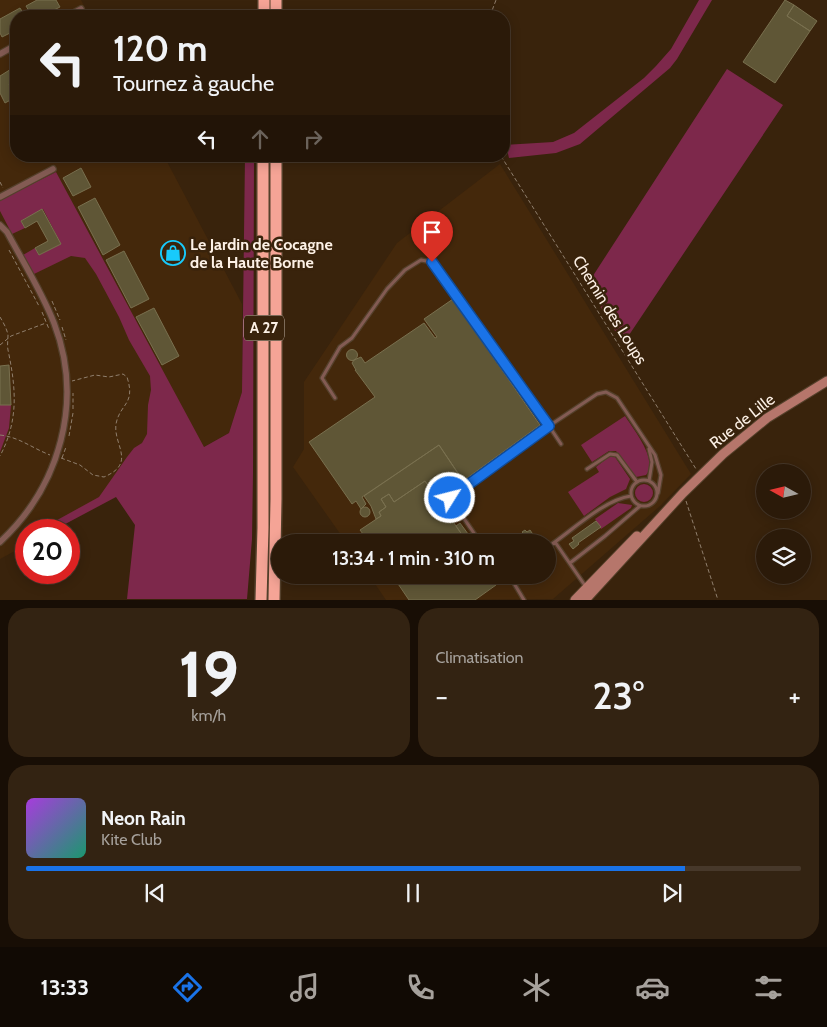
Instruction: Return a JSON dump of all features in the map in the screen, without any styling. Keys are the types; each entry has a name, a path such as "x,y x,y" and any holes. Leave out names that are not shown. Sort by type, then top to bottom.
{"highway":[{"name":"A 27","path":"261,600 263,501 263,162"},
{"name":"A 27","path":"274,600 276,491 276,162"},
{"path":"256,600 263,501"}],"main road":[{"name":"Rue de Lille","path":"575,600 587,593 622,550 723,454 759,424 790,402 827,381"}],"street":[{"path":"0,197 53,169"},
{"path":"0,542 36,500 51,472 66,419 67,381 62,346 53,320 12,241 1,224"}],"lane":[{"path":"335,398 322,378 340,347 352,338 388,289 405,270 421,260 427,260 432,262 561,444"},
{"path":"475,534 450,498 549,426 597,394 606,392 617,398 655,455 660,469 661,480 657,498 651,505 646,507 634,502 631,496 632,488 637,482 642,480 655,484 658,493"},
{"path":"648,446 652,462 649,481"},
{"path":"587,469 610,454 617,455 637,482"},
{"path":"556,541 605,506 619,498 631,496"},
{"path":"570,563 640,506"},
{"path":"556,543 587,593"},
{"path":"514,584 524,600"}],"path":[{"name":"Chemin des Loups","path":"505,162 701,475"},
{"path":"8,248 40,309 49,331"},
{"path":"0,317 8,333 7,347 15,386 13,416 9,435 0,456"},
{"path":"0,346 8,338 53,320"},
{"path":"0,435 9,435 50,455 75,463 93,475 104,477 116,470 122,458 122,450 117,438 116,424 118,416 129,399 130,391 127,377 122,374 109,377 99,374 67,381"},
{"path":"50,455 51,449"},
{"path":"684,493 718,600"}],"shaded area":[{"path":"0,0 81,0 86,10 10,10 10,162 167,162 242,304 242,392 229,433 74,519 15,519 15,551 0,559"},
{"path":"699,0 712,0 670,68 580,144 556,153 510,158 510,145 553,142 574,133 644,78 671,49"},
{"path":"727,69 783,105 623,344 587,285"},
{"path":"245,162 254,162 252,539 247,599 127,599 135,525 116,497 75,519 59,519 99,497 134,448 142,443 147,434 148,405 151,390 150,376 129,340 96,274 85,258 71,256 34,274 23,255 35,248 39,255 61,244 43,209 21,221 25,228 12,234 0,211 0,200 56,172 204,447 229,433 242,392"},
{"path":"500,164 691,474 660,506 553,599 386,600 375,584 556,584 556,534 340,534 293,467 304,449 304,382 397,243"},
{"path":"0,405 11,405 9,428 0,452"},
{"path":"625,416 639,437 647,454 649,469 646,475 636,477 616,451 609,451 592,462 581,445"},
{"path":"610,456 615,457 630,479 626,489 610,497 584,516 568,492 599,472 596,467"},
{"path":"644,484 650,487 653,493 650,499 644,502 638,499 635,493 638,487"},
{"path":"618,503 632,505 631,508 601,529 595,519"}],"building":[{"path":"37,0 56,0 60,7 54,10 28,10 26,6"},
{"path":"785,0 794,5 787,16 810,31 775,83 743,62"},
{"path":"794,5 817,21 810,31 787,16"},
{"path":"10,14 10,33 2,37 0,33 0,19"},
{"path":"10,70 10,100 5,103 0,93 0,76"},
{"path":"81,168 91,187 73,196 63,178"},
{"path":"95,198 120,245 103,255 78,207"},
{"path":"42,209 61,244 39,255 35,248 48,241 37,221 25,228 21,221"},
{"path":"124,251 149,299 131,308 106,260"},
{"path":"453,299 540,425 463,481 439,445 362,497 366,504 361,509 356,501 352,504 309,442 375,397 355,370 352,363 354,360 361,357 365,363 424,323 435,338 437,337 424,319"},
{"path":"154,308 179,356 162,365 136,317"},
{"path":"352,349 358,355 352,361 346,355"},
{"path":"9,365 11,405 0,405 0,366"},
{"path":"439,445 460,476 457,478 461,485 439,501 425,481 394,502 389,494 381,499 386,507 379,512 381,516 376,519 371,506 364,496"},
{"path":"425,481 461,534 363,534 360,530 381,516 379,512 386,507 381,499 389,494 394,502"},
{"path":"363,507 367,507 370,512 369,516 363,517 360,514 360,510"},
{"path":"596,521 601,527 578,543 573,549 569,544 574,541 572,538"},
{"path":"460,523 468,534 462,534 456,526"},
{"path":"530,530 533,534 524,534 522,532"},
{"path":"398,584 496,585 475,600 409,600"}],"place":[{"name":"Le Jardin de Cocagne de la Haute Borne","path":"173,253"}],"route":[{"path":"432,262 549,426 450,498"}]}
